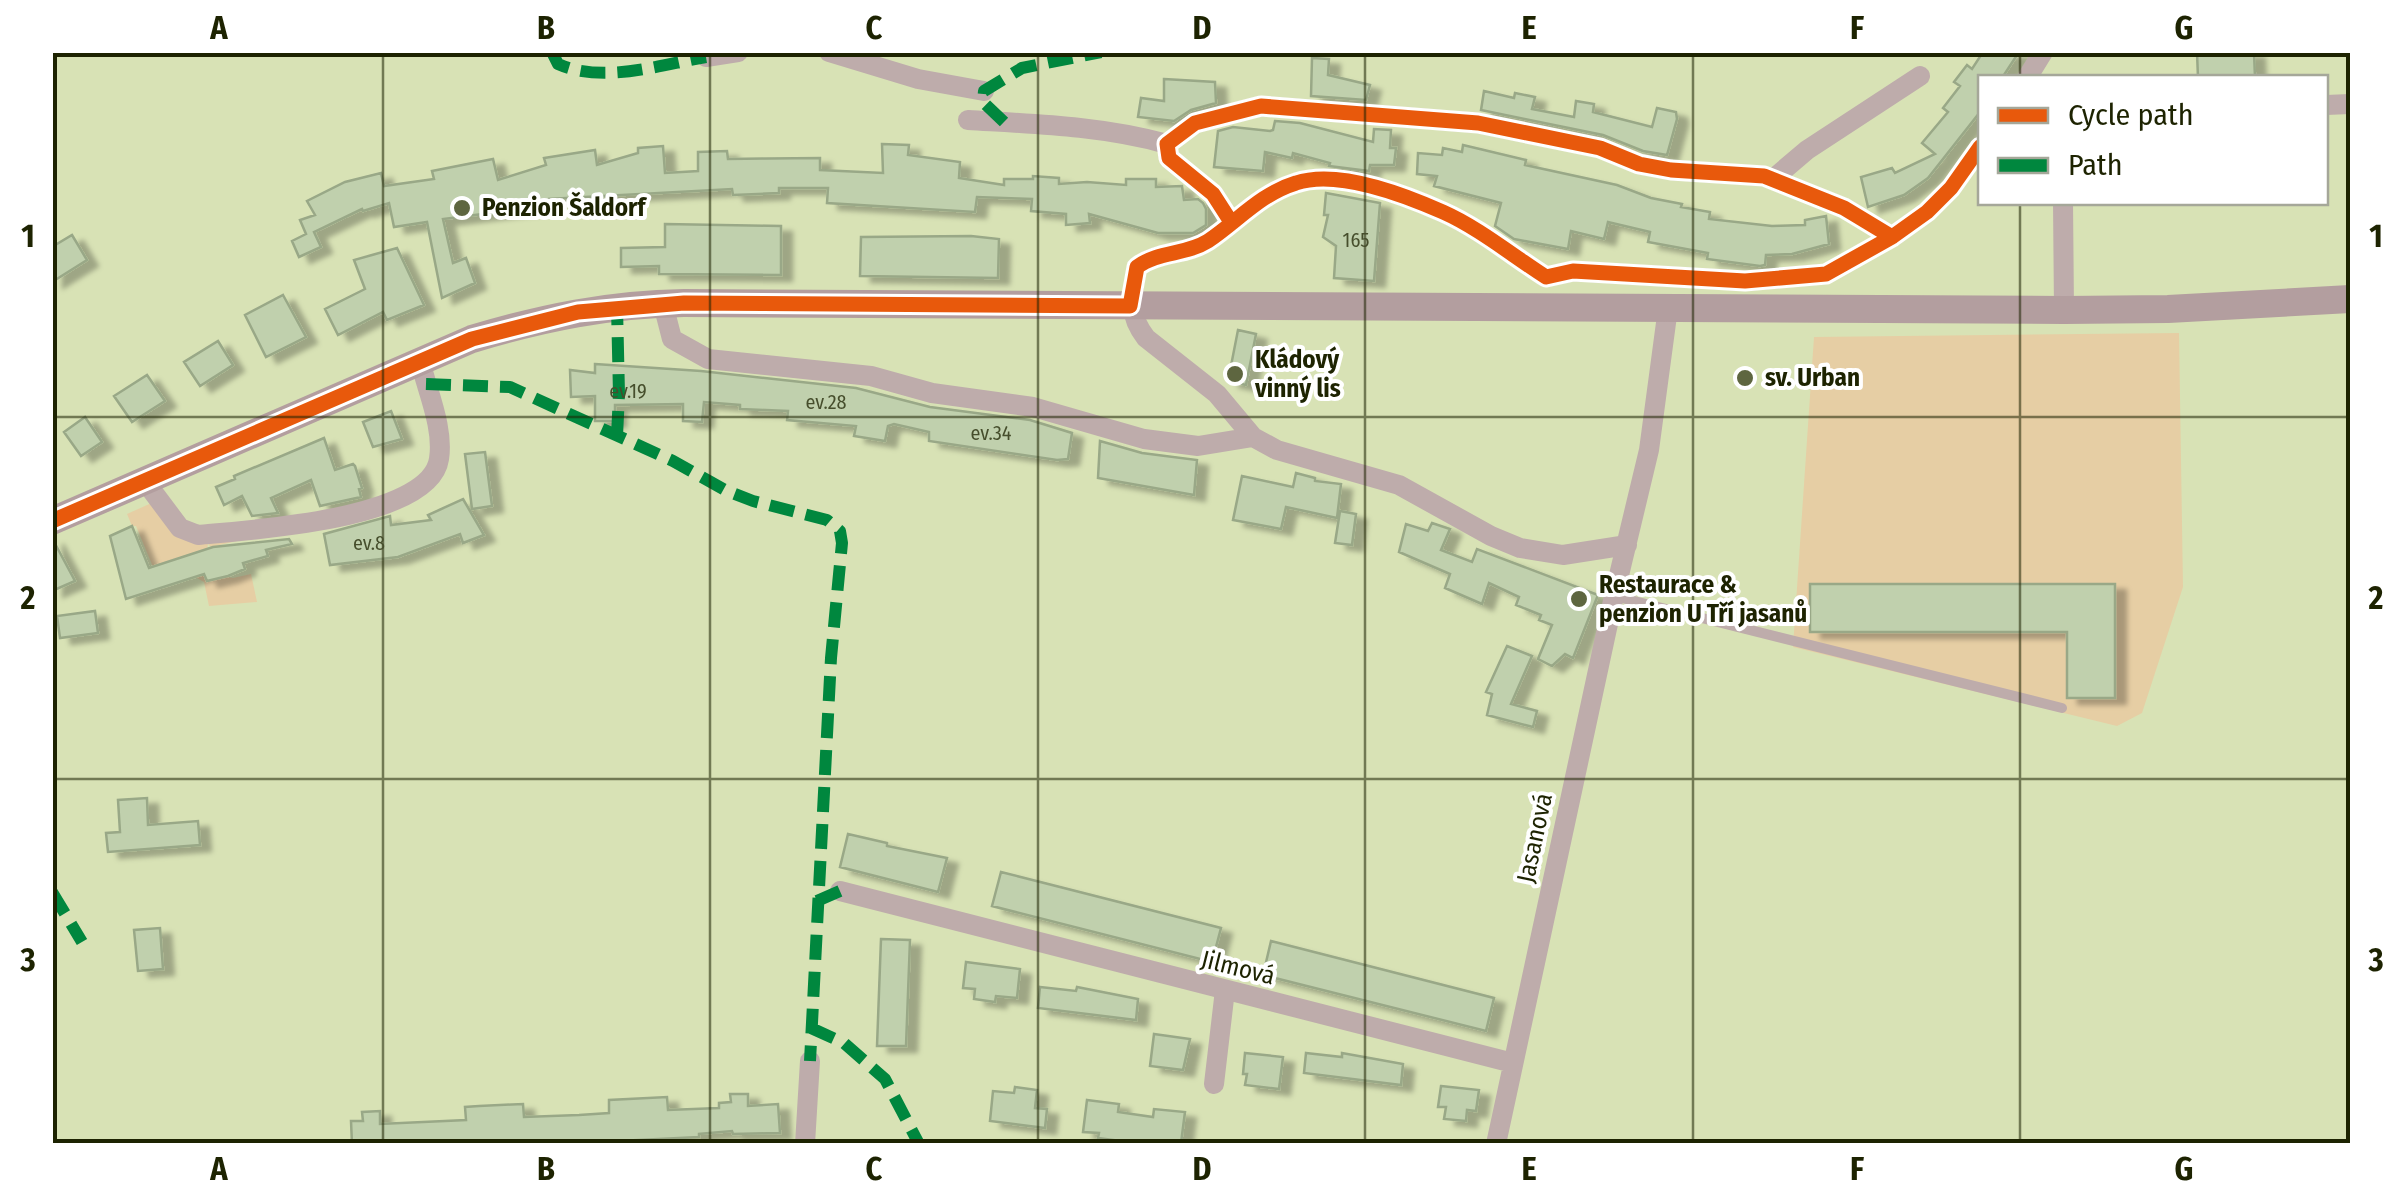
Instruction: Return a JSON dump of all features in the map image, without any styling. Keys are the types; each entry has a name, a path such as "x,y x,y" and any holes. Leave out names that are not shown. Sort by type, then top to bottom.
{"main road":[{"path":"52,522 420,360 520,324 578,312 663,304 2064,310 2168,309 2350,298"}],"street":[{"path":"706,57 738,52"},
{"path":"830,52 918,79 984,90"},
{"path":"2028,75 2043,52"},
{"path":"1773,179 1806,150 1920,76"},
{"path":"1167,144 1195,124 1261,106 1478,123 1600,148 1655,167 1773,179 1844,208 1892,236"},
{"path":"968,120 1136,135 1167,144"},
{"path":"1167,144 1169,158 1212,194 1232,222"},
{"path":"1627,546 1563,555 1520,548 1399,485 1277,450 1252,437 1217,394 1146,338 1130,306 1137,267 1150,258 1204,244 1274,191 1299,181 1326,178 1379,189 1446,213 1546,277 1573,271 1744,281 1826,274 1892,236 1941,199 1978,150"},
{"path":"2063,205 2064,310"},
{"path":"1539,308 1546,277"},
{"path":"663,304 672,339 708,358 871,376 932,392 1032,406 1144,440 1198,446 1252,437"},
{"name":"Jasanová","path":"1496,1144 1653,429 1668,308"},
{"path":"144,480 180,528 198,535 319,520 384,505 410,494 432,478 439,462 436,424 420,360"},
{"name":"Jilmová","path":"840,891 1513,1063"},
{"path":"1214,1084 1225,990"},
{"path":"805,1144 810,1061"}],"lane":[{"path":"1614,596 2062,708"}],"shaded area":[{"path":"2179,333 2183,587 2142,713 2117,726 1793,647 1814,337"},
{"path":"156,501 182,536 271,533 211,547 208,544 207,550 195,554 202,576 204,573 233,578 251,574 257,602 209,606 204,582 195,577 189,557 153,567 127,514"}],"building":[{"path":"1983,52 2019,52 2004,75 1978,75 1978,115 1928,178 1904,195 1868,207 1861,177 1892,168 1895,173 1935,154 1922,143 1948,112 1943,108 1960,86 1954,82 1967,65 1972,69"},
{"path":"2197,52 2254,52 2255,75 2198,75"},
{"path":"1312,58 1329,59 1328,75 1370,85 1366,100 1311,96"},
{"path":"1164,79 1215,82 1216,103 1191,110 1174,121 1138,117 1141,98 1164,101"},
{"path":"1484,91 1514,98 1515,93 1535,97 1532,109 1574,117 1576,101 1594,104 1593,112 1652,127 1657,108 1676,112 1677,119 1667,155 1643,151 1603,135 1481,110"},
{"path":"1275,121 1300,123 1373,142 1374,129 1391,130 1390,148 1396,148 1394,165 1370,165 1369,171 1329,166 1330,163 1293,153 1292,158 1265,152 1263,171 1214,167 1218,131 1233,127 1270,131"},
{"path":"882,144 909,145 908,155 960,162 959,178 1004,185 1004,179 1033,176 1059,178 1059,184 1126,185 1126,179 1156,179 1156,187 1182,186 1184,200 1198,199 1203,203 1206,225 1193,233 1158,233 1089,214 1090,223 1066,225 1066,214 1031,211 1032,199 977,197 975,212 827,203 828,188 779,188 779,193 733,195 732,189 549,199 549,204 531,208 443,219 453,263 466,258 475,283 442,298 427,222 394,227 389,203 362,209 314,232 321,247 299,257 292,241 306,234 300,220 315,215 307,201 345,182 381,173 384,186 434,179 432,171 493,159 498,180 546,165 544,158 595,150 597,165 638,153 638,148 663,146 665,173 698,171 698,152 727,151 728,159 820,158 820,170 883,173"},
{"path":"1463,145 1526,160 1525,165 1617,185 1682,204 1681,207 1710,212 1709,219 1772,226 1805,225 1805,220 1826,216 1829,244 1792,254 1766,255 1765,265 1760,266 1707,259 1708,253 1648,242 1650,232 1608,222 1604,239 1571,231 1568,249 1514,239 1495,226 1501,203 1434,186 1437,176 1417,174 1418,153 1442,155 1443,148 1462,152"},
{"path":"1326,193 1380,203 1374,281 1334,278 1336,246 1323,237 1328,215 1324,215"},
{"path":"665,224 781,226 781,275 659,274 659,266 621,267 621,248 665,247"},
{"path":"72,235 87,260 52,282 52,247"},
{"path":"861,237 999,239 998,278 860,276"},
{"path":"397,248 424,305 387,320 383,312 338,335 325,309 365,289 354,260"},
{"path":"283,295 306,337 266,357 245,315"},
{"path":"1238,330 1256,334 1246,385 1228,381"},
{"path":"218,341 233,365 200,386 184,362"},
{"path":"595,364 856,388 930,407 1030,420 1072,433 1068,459 929,441 929,432 894,424 888,426 885,441 854,436 856,426 787,420 788,411 740,409 740,405 704,402 702,422 683,421 683,404 615,405 615,421 595,421 595,396 571,397 570,370 595,373"},
{"path":"147,375 165,401 132,422 114,396"},
{"path":"391,411 402,439 373,447 363,422"},
{"path":"85,417 102,442 81,456 64,432"},
{"path":"324,438 335,470 355,466 361,497 320,506 311,480 271,498 278,513 252,516 242,496 224,505 216,487"},
{"path":"1100,441 1142,453 1197,460 1194,495 1098,478"},
{"path":"485,452 492,506 472,509 465,454"},
{"path":"1296,473 1315,481 1341,484 1337,518 1286,507 1281,529 1233,520 1242,476 1293,487"},
{"path":"463,499 484,535 463,543 460,534 398,557 330,565 324,534 390,516 391,525 431,520 428,515"},
{"path":"1340,511 1356,514 1352,545 1335,543"},
{"path":"1432,523 1450,529 1441,550 1472,562 1477,549 1598,595 1573,658 1565,654 1552,666 1538,659 1552,625 1539,620 1541,615 1516,605 1519,597 1489,583 1482,604 1445,588 1450,574 1399,552 1406,524 1428,531"},
{"path":"132,526 149,568 213,547 289,539 292,544 266,550 268,556 243,563 245,569 228,576 207,581 204,574 126,599 110,536"},
{"path":"52,538 75,581 52,591"},
{"path":"1810,584 2115,584 2115,698 2067,698 2067,632 1810,632"},
{"path":"95,611 98,633 60,638 57,616"},
{"path":"1507,646 1532,656 1511,704 1537,711 1533,727 1487,715 1492,694 1486,692"},
{"path":"147,798 148,825 198,821 200,845 108,852 106,833 120,832 118,800"},
{"path":"848,834 947,858 938,892 840,867"},
{"path":"1001,872 1221,928 1212,962 992,906"},
{"path":"160,928 163,969 138,971 134,930"},
{"path":"881,939 910,940 906,1046 877,1046"},
{"path":"1271,941 1494,998 1486,1031 1263,975"},
{"path":"966,962 1020,969 1017,998 996,996 995,1002 974,999 975,989 963,988"},
{"path":"1040,987 1076,991 1077,987 1138,999 1136,1020 1038,1008"},
{"path":"1154,1034 1190,1039 1183,1070 1150,1066"},
{"path":"1245,1053 1283,1057 1279,1089 1245,1085"},
{"path":"1306,1053 1342,1057 1342,1053 1403,1064 1401,1085 1304,1073"},
{"path":"1441,1086 1479,1090 1476,1111 1467,1110 1466,1121 1444,1119 1446,1107 1438,1107"},
{"path":"1015,1087 1037,1090 1035,1108 1047,1109 1045,1128 990,1121 993,1091 1014,1093"},
{"path":"730,1094 748,1094 748,1106 778,1104 780,1133 732,1131 699,1137 557,1144 352,1144 351,1121 363,1121 362,1112 380,1111 380,1124 466,1120 465,1107 523,1104 524,1117 579,1115 609,1113 609,1100 667,1097 668,1110 719,1108 719,1103 731,1102"},
{"path":"1087,1100 1119,1104 1118,1112 1153,1117 1154,1109 1185,1112 1181,1143 1143,1144 1083,1132"}],"marked path":[{"path":"552,52 558,64 575,70 612,73 706,57"},
{"path":"1004,122 983,102 984,91 1022,68 1101,52"},
{"path":"617,307 617,436"},
{"path":"426,384 510,387 673,461 727,491 827,520 840,531 810,1061"},
{"path":"817,901 840,891"},
{"path":"52,892 82,942"},
{"path":"811,1028 844,1043 885,1079 919,1144"}],"cycle path":[{"path":"1231,222 1213,194 1169,158 1167,144 1195,123 1261,106 1478,123 1600,148 1639,164 1671,170 1764,176 1844,208 1892,237"},
{"path":"52,521 472,339 578,312 684,303 1130,306 1137,267 1208,241 1283,188 1331,179 1371,186 1427,205 1470,226 1546,277 1573,271 1745,281 1826,274 1927,212 1951,188 1978,150"}],"place":[{"name":"Penzion Šaldorf","path":"462,208"},
{"name":"Kládový vinný lis","path":"1235,374"},
{"name":"sv. Urban","path":"1745,378"},
{"name":"Restaurace & penzion U Tří jasanů","path":"1579,599"}]}
